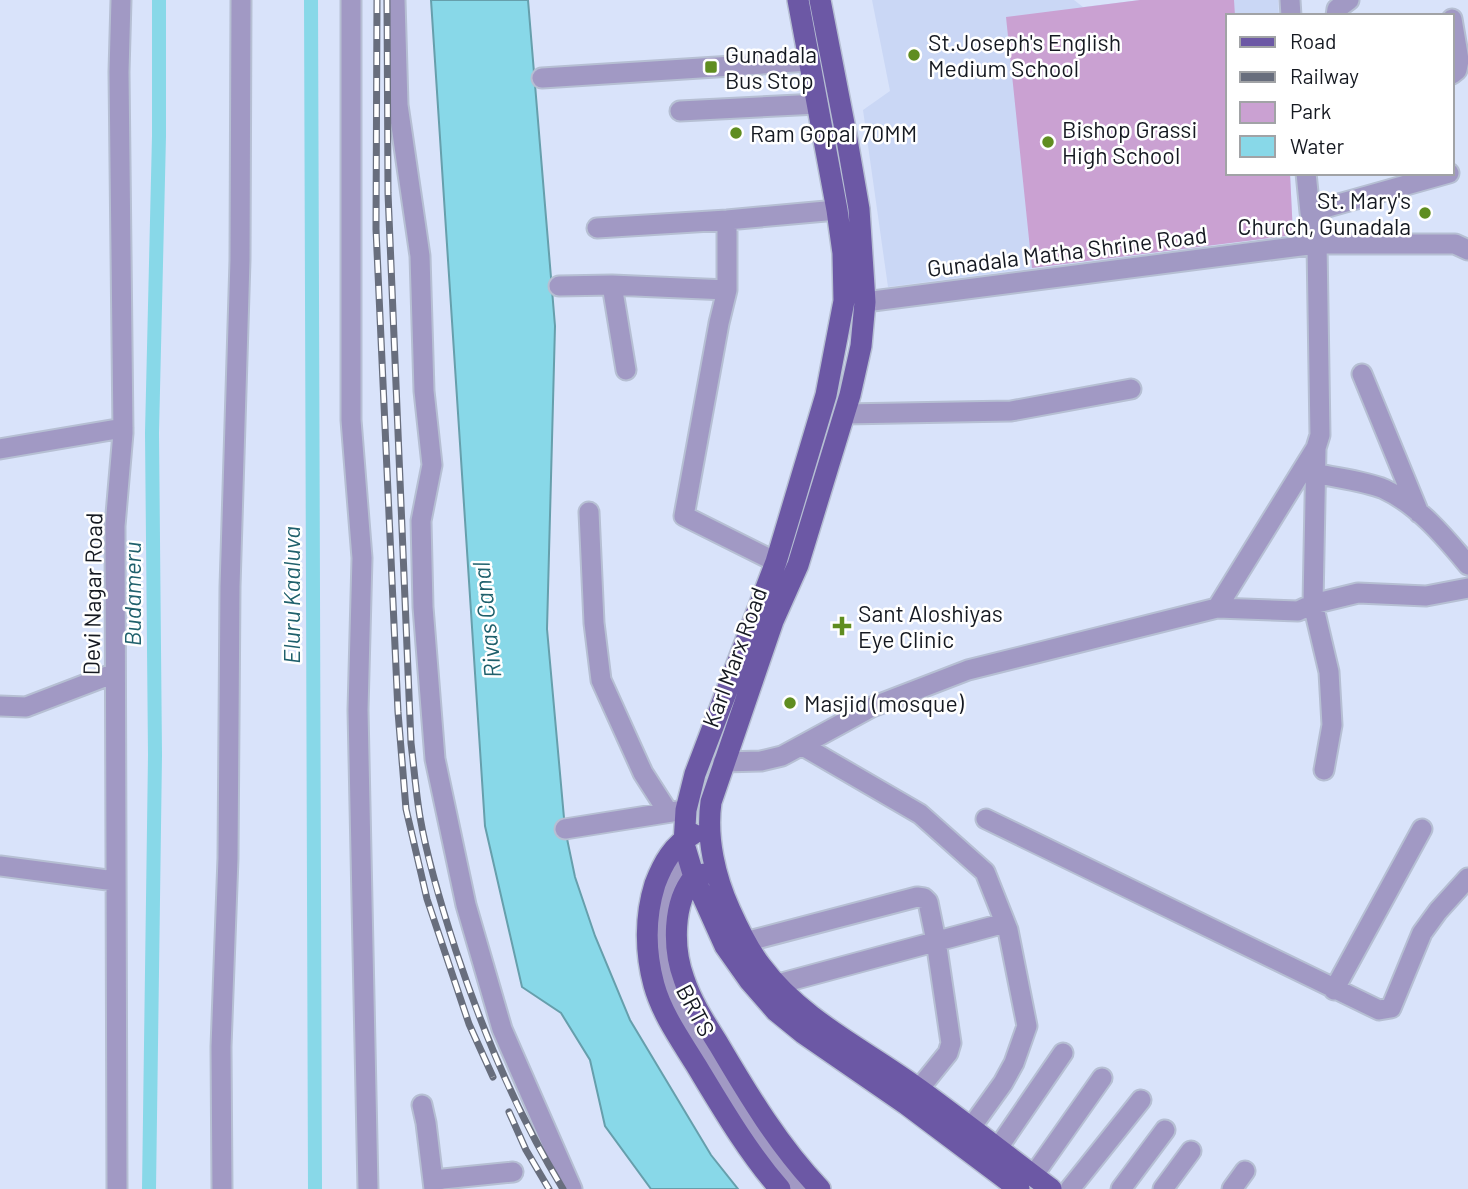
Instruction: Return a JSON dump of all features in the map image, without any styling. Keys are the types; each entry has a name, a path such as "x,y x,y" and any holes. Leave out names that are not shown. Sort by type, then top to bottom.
{"main road":[{"name":"Karl Marx Road","path":"798,0 837,210 843,253 844,301 826,395 776,562 677,811 694,877 725,946 748,980 776,1011 803,1033 906,1104 1026,1182 1051,1189"},
{"name":"Karl Marx Road","path":"820,0 859,209 865,302 860,346 844,414 797,565 773,621 723,762 711,802 708,826 724,897 745,942 762,967 821,1023 919,1089 998,1148 1026,1182"},
{"path":"824,139 846,134"},
{"name":"BRTS","path":"708,826 685,839 669,855 652,895 648,939 650,969 654,988 672,1025 743,1142 780,1189"},
{"path":"694,877 717,872"},
{"name":"BRTS","path":"694,877 681,903 678,917 677,948 686,986 768,1125 820,1189"}],"street":[{"name":"Devi Nagar Road","path":"117,1189 116,526 123,428 119,72 121,0"},
{"path":"222,1189 221,1047 228,858 230,587 240,260 242,0"},
{"path":"351,0 351,420 362,558 358,710 368,1189"},
{"path":"395,0 398,105 420,256 424,391 432,465 421,521 423,607 435,759 466,905 502,1029 572,1189"},
{"path":"1336,14 1337,9 1349,0"},
{"path":"1454,29 1459,60 1454,72"},
{"path":"542,78 810,61"},
{"path":"680,111 818,104"},
{"path":"1310,212 1444,175"},
{"path":"1217,608 1316,448 1321,435 1318,244 1310,212 1307,181"},
{"path":"597,228 837,210"},
{"path":"727,220 727,290 684,516 776,562"},
{"name":"Gunadala Matha Shrine Road","path":"865,302 1318,244 1455,244 1468,250"},
{"path":"559,286 612,285 727,290"},
{"path":"612,285 626,370"},
{"path":"1362,374 1420,514"},
{"path":"844,414 1011,411 1131,389"},
{"path":"0,449 123,428"},
{"path":"1316,448 1313,604 1329,672 1332,725 1324,771"},
{"path":"1315,474 1382,488 1420,514 1468,565"},
{"path":"589,512 594,623 601,680 643,773 677,811"},
{"path":"723,762 761,761 803,746 872,707 968,670 1217,608 1298,611 1313,604 1358,593 1426,596 1468,588"},
{"path":"0,706 26,706 116,673"},
{"path":"803,746 920,814 985,872 1005,923 1027,1026 1014,1063 970,1129"},
{"path":"565,830 677,811"},
{"path":"986,819 1379,1010 1391,1008 1422,933 1468,878"},
{"path":"1334,990 1422,829"},
{"name":"BRTS","path":"685,839 666,899 663,949 669,983 676,1000 755,1133 800,1189"},
{"path":"0,866 115,881"},
{"path":"666,899 680,879 694,877"},
{"path":"745,942 917,897 928,902 951,1043 948,1053 919,1089"},
{"path":"778,984 1005,923"},
{"path":"998,1148 1063,1054"},
{"path":"1026,1182 1102,1078"},
{"path":"1070,1189 1141,1100"},
{"path":"422,1105 433,1185 513,1172"},
{"path":"1121,1189 1165,1130"},
{"path":"1163,1189 1191,1151"},
{"path":"1232,1189 1245,1171"}],"shaded area":[{"name":"Bishop Grassi High School","path":"872,0 1074,0 1083,7 1140,0 1278,0 1279,14 1226,14 1226,175 1290,175 1293,235 888,287 863,110 890,91"}],"green space":[{"name":"Bishop Grassi High School","path":"1140,0 1234,0 1235,14 1226,14 1226,175 1290,175 1293,235 1032,268 1006,17"}],"water":[{"name":"Rivas Canal","path":"431,0 528,0 555,326 547,629 565,829 575,877 595,936 630,1020 711,1155 738,1189 651,1189 605,1126 590,1060 561,1013 522,987 485,826"}],"waterway":[{"name":"Budameru","path":"149,1189 155,755 152,433 159,136 159,0"},
{"name":"Eluru Kaaluva","path":"311,0 315,1189"}],"railway":[{"path":"377,0 376,229 398,712 406,809 427,899 469,1024 493,1077"},
{"path":"387,0 388,193 411,743 419,808 441,902 478,1013 516,1103 563,1189"},
{"path":"509,1112 526,1150 549,1189"}],"place":[{"name":"St.Joseph's English Medium School","path":"914,55"},
{"name":"Gunadala Bus Stop","path":"711,67"},
{"name":"Ram Gopal 70MM","path":"736,133"},
{"name":"Bishop Grassi High School","path":"1048,142"},
{"name":"St. Mary's Church, Gunadala","path":"1425,213"},
{"name":"Sant Aloshiyas Eye Clinic","path":"842,626"},
{"name":"Masjid (mosque)","path":"790,703"}]}
